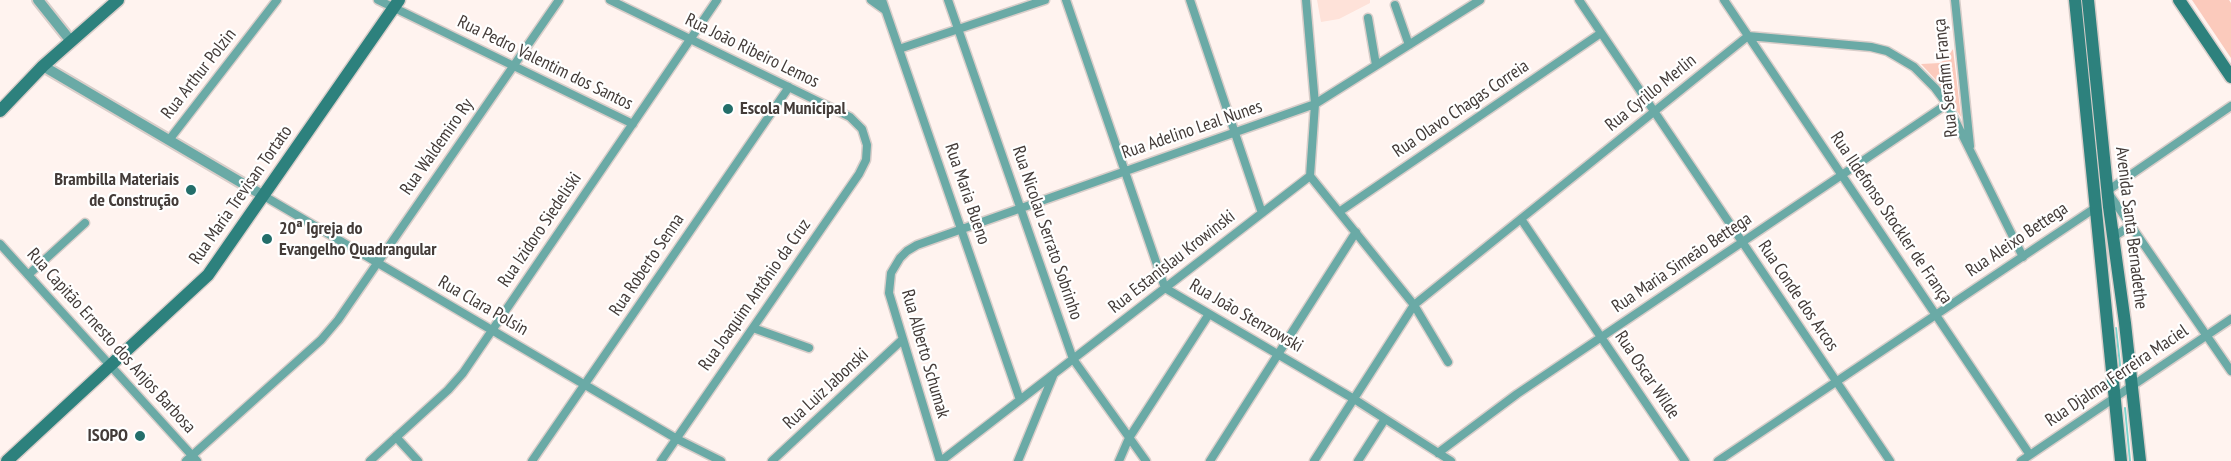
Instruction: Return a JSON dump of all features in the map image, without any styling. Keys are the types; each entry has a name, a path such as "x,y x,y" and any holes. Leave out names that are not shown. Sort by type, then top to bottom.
{"main road":[{"path":"0,111 70,40 118,0"},
{"name":"Avenida Santa Bernadethe","path":"2075,0 2121,461"},
{"name":"Avenida Santa Bernadethe","path":"2088,0 2107,191 2125,323 2140,461"},
{"path":"2179,0 2231,77"},
{"name":"Rua Maria Trevisan Tortato","path":"7,461 208,275 396,4"}],"street":[{"path":"38,0 70,40"},
{"name":"Rua Arthur Polzin","path":"169,140 277,0"},
{"name":"Rua Pedro Valentim dos Santos","path":"378,0 396,4 513,66 633,124"},
{"name":"Rua Waldemiro Ry","path":"192,459 325,335 338,320 559,0"},
{"name":"Rua João Ribeiro Lemos","path":"610,0 850,117 862,129 867,145"},
{"name":"Rua Izidoro Siedeliski","path":"370,461 452,386 717,0"},
{"path":"871,0 885,10"},
{"name":"Rua Maria Bueno","path":"882,0 1020,400"},
{"name":"Rua Nicolau Serrato Sobrinho","path":"948,0 1073,359 1146,461"},
{"path":"899,49 1045,0"},
{"name":"Rua João Stenzowski","path":"1066,0 1166,288 1354,399 1451,461"},
{"path":"1190,0 1262,213"},
{"path":"1306,0 1315,104 1310,176 1414,305 1448,362"},
{"name":"Rua Adelino Leal Nunes","path":"900,258 917,245 1315,104 1480,0"},
{"name":"Rua Conde dos Arcos","path":"1579,0 1890,461"},
{"name":"Rua Ildefonso Stockler de França","path":"1724,0 2030,455"},
{"name":"Rua Serafim França","path":"1954,0 1971,152"},
{"path":"1395,5 1409,45"},
{"path":"1368,18 1376,65"},
{"name":"Rua Olavo Chagas Correia","path":"1339,212 1601,33"},
{"path":"1748,36 1870,47 1902,58 1935,88 1947,104 2023,257"},
{"name":"Rua Cyrillo Merlin","path":"1314,461 1414,305 1748,36"},
{"name":"Rua Clara Polsin","path":"43,66 676,439 722,461"},
{"name":"Rua Roberto Senna","path":"532,461 789,87"},
{"name":"Rua Maria Simeão Bettega","path":"1438,453 1516,394 1947,104"},
{"path":"2231,106 2107,191 2231,371"},
{"name":"Rua Joaquim Antônio da Cruz","path":"661,461 859,174 866,160 867,145"},
{"name":"Rua Estanislau Krowinski","path":"940,461 1310,176"},
{"name":"Rua Aleixo Bettega","path":"1718,461 2095,207"},
{"name":"Rua Oscar Wilde","path":"1521,219 1685,461"},
{"path":"28,275 85,223"},
{"path":"2113,237 2132,225"},
{"path":"1210,461 1356,232"},
{"name":"Rua Capitão Ernesto dos Anjos Barbosa","path":"0,244 192,459"},
{"name":"Rua Alberto Schumak","path":"900,258 891,273 888,284 891,303 940,461"},
{"path":"1119,461 1129,438 1209,314"},
{"name":"Rua Djalma Ferreira Maciel","path":"2021,461 2231,319"},
{"path":"753,328 809,348"},
{"name":"Rua Luiz Jabonski","path":"772,461 902,340"},
{"path":"1018,461 1054,374"},
{"path":"1359,461 1385,419"},
{"path":"396,437 418,461"}],"shaded area":[{"path":"1317,0 1370,0 1370,3 1339,19 1321,22"},
{"path":"2192,0 2229,0 2231,3 2231,58"},
{"path":"1953,49 1961,117 1936,80 1921,64 1940,63"}],"waterway":[{"path":"2116,328 2121,374"},
{"path":"2125,408 2130,461"}],"place":[{"name":"Escola Municipal","path":"728,109"},
{"name":"Brambilla Materiais de Construção","path":"191,190"},
{"name":"20ª Igreja do Evangelho Quadrangular","path":"267,239"},
{"name":"ISOPO","path":"140,436"}]}
